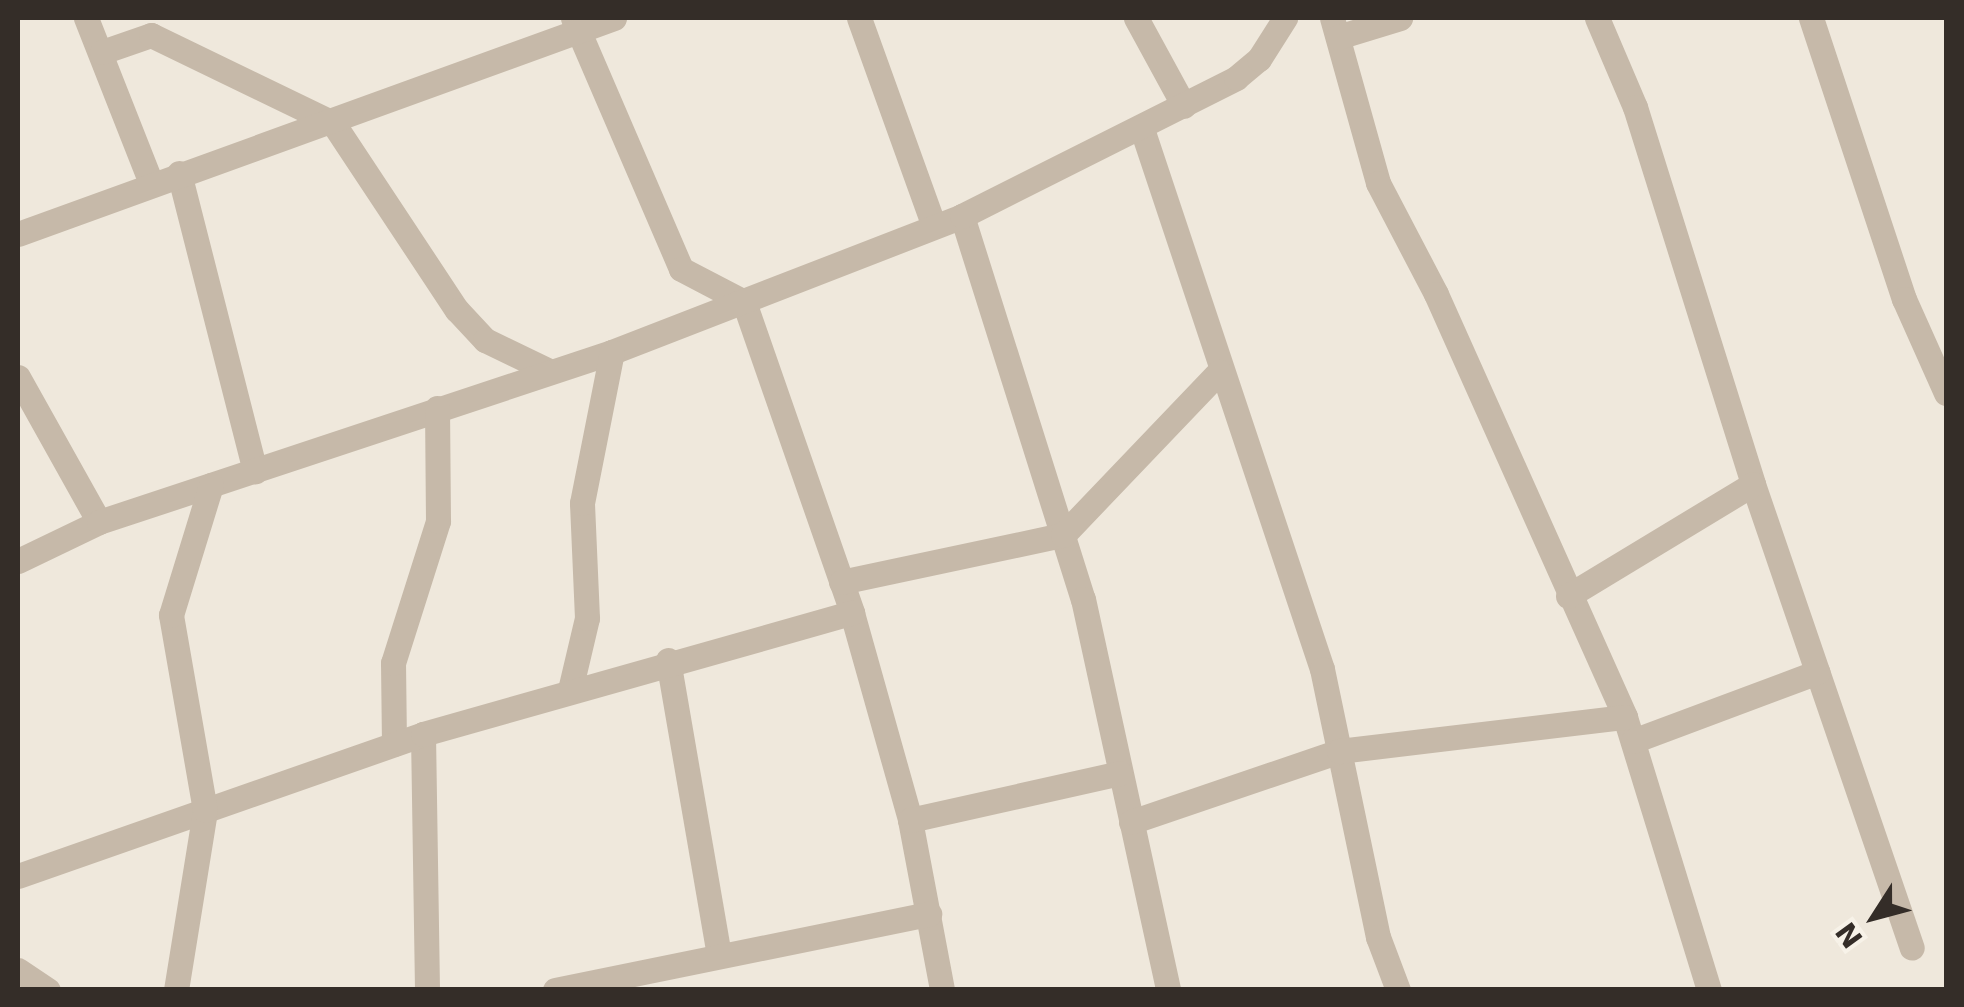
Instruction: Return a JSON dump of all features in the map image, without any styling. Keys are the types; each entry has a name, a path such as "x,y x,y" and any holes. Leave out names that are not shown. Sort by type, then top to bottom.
{"street":[{"path":"86,18 151,183"},
{"path":"18,234 151,183 333,123 576,24 614,18"},
{"path":"859,18 934,226"},
{"path":"1136,18 1184,106"},
{"path":"18,561 99,522 546,370 612,352 962,216 1184,106 1259,59 1285,18"},
{"path":"1400,18 1335,27 1378,182 1436,294 1629,729 1708,990"},
{"path":"1597,18 1635,107 1753,484 1912,948"},
{"path":"1811,18 1904,298 1946,393"},
{"path":"576,24 681,269 744,302 852,612 910,820 942,990"},
{"path":"102,52 151,35 333,123 456,310 484,340 546,370"},
{"path":"1142,129 1219,372 1282,538 1339,752 1378,937 1398,990"},
{"path":"179,174 254,471"},
{"path":"962,216 1063,535 1168,990"},
{"path":"570,690 587,618 582,503 612,352"},
{"path":"841,582 1063,535 1219,372"},
{"path":"18,377 99,522"},
{"path":"394,744 393,663 438,520 437,408"},
{"path":"1568,596 1753,484"},
{"path":"176,990 205,810 171,616 211,485"},
{"path":"18,876 423,734 668,660 852,612"},
{"path":"668,660 718,954"},
{"path":"1130,822 1339,752 1629,729 1818,672"},
{"path":"423,734 428,990"},
{"path":"910,820 1120,773"},
{"path":"554,990 614,984 718,954 929,914"},
{"path":"18,970 48,990"}]}
